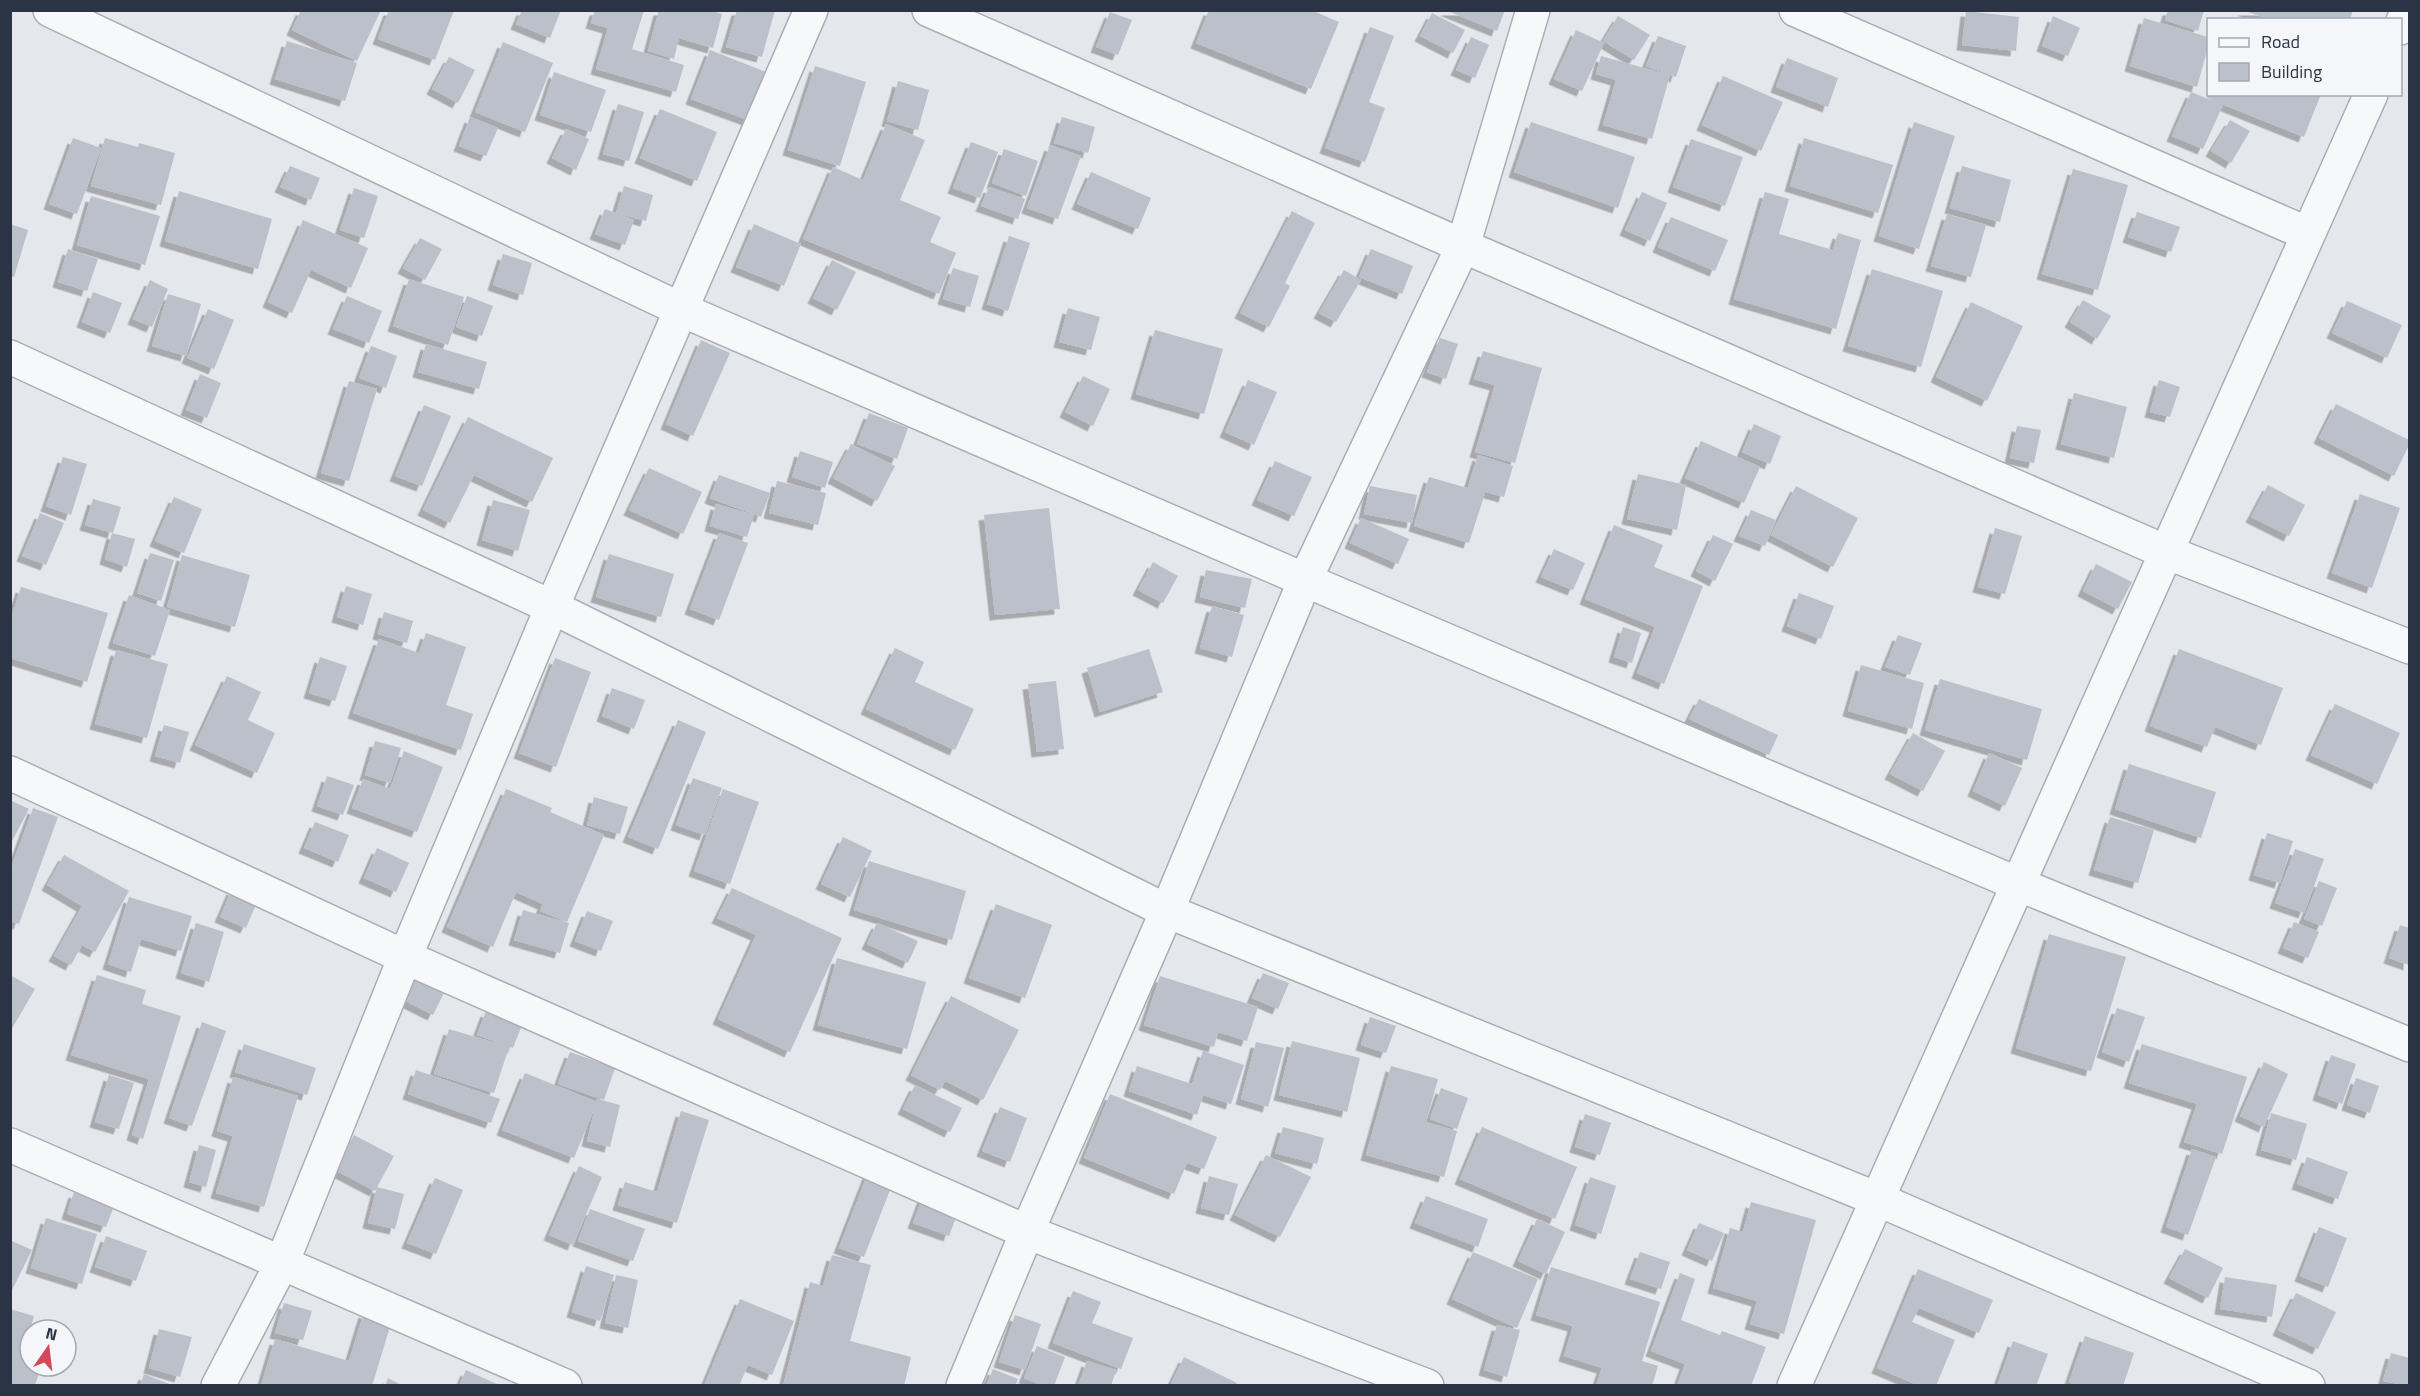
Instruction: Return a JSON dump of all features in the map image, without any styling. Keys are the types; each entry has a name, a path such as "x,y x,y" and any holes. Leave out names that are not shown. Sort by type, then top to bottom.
{"street":[{"path":"50,10 681,310 1305,580 2018,884 2409,1045"},
{"path":"218,1386 282,1263 405,957 552,607 811,10"},
{"path":"930,10 1463,246 2166,552 2409,646"},
{"path":"963,1386 1027,1232 1167,911 1305,580 1463,246 1533,10"},
{"path":"1796,10 2308,234"},
{"path":"1794,1386 2370,96"},
{"path":"10,357 552,607 1167,911 1877,1199 2308,1386"},
{"path":"10,773 405,957 1027,1232 1427,1386"},
{"path":"10,1145 565,1386"}],"building":[{"path":"301,10 381,10 357,61 292,30"},
{"path":"389,10 454,10 435,60 378,39"},
{"path":"522,10 561,10 550,38 516,24"},
{"path":"595,10 644,10 632,49 684,65 676,92 596,69 608,28 591,23"},
{"path":"659,10 709,10 722,14 713,48 679,38 674,59 648,51"},
{"path":"737,10 775,10 762,57 726,47"},
{"path":"1209,10 1311,10 1339,22 1311,89 1196,43"},
{"path":"1445,10 1505,10 1497,31"},
{"path":"2168,10 2204,10 2198,31 2165,20"},
{"path":"2242,10 2353,10 2351,18 2265,18"},
{"path":"1966,11 2019,17 2016,51 1962,45"},
{"path":"1110,12 1132,20 1118,55 1096,47"},
{"path":"1432,13 1465,30 1453,53 1420,36"},
{"path":"1618,16 1650,35 1634,60 1603,41"},
{"path":"2053,16 2080,28 2068,56 2042,46"},
{"path":"2144,18 2207,37 2207,51 2197,87 2130,66"},
{"path":"1370,27 1394,36 1369,102 1385,108 1365,162 1325,148"},
{"path":"1576,30 1604,43 1582,91 1554,79"},
{"path":"1658,36 1686,46 1676,77 1646,66"},
{"path":"1471,37 1489,45 1475,78 1456,70"},
{"path":"287,41 357,63 345,101 275,79"},
{"path":"503,42 553,63 525,132 475,112"},
{"path":"710,50 766,72 748,120 691,99"},
{"path":"1601,56 1670,75 1652,139 1603,125 1616,80 1596,74"},
{"path":"449,57 475,70 458,103 432,89"},
{"path":"1787,58 1838,78 1828,107 1776,87"},
{"path":"815,66 866,82 840,166 788,150"},
{"path":"554,72 606,90 591,132 540,115"},
{"path":"1723,76 1783,102 1761,151 1702,125"},
{"path":"898,81 929,90 918,130 887,121"},
{"path":"2191,92 2223,105 2203,149 2172,136"},
{"path":"2208,96 2320,96 2304,137 2207,98"},
{"path":"618,104 644,112 629,161 603,154"},
{"path":"660,109 717,132 697,181 640,158"},
{"path":"470,117 498,128 486,156 459,146"},
{"path":"1062,117 1095,127 1088,153 1054,143"},
{"path":"2230,120 2250,131 2231,163 2211,151"},
{"path":"1531,122 1635,157 1618,208 1514,172"},
{"path":"1914,122 1955,136 1919,249 1879,236"},
{"path":"886,124 925,140 900,200 941,217 930,242 956,253 939,294 803,239 833,167 863,180"},
{"path":"566,129 589,139 576,170 552,158"},
{"path":"73,138 101,148 77,214 49,204"},
{"path":"105,138 138,147 139,143 175,153 161,205 91,186"},
{"path":"1804,138 1893,165 1878,213 1790,186"},
{"path":"1691,139 1743,157 1725,206 1673,187"},
{"path":"971,142 998,152 980,198 953,188"},
{"path":"1050,145 1081,156 1058,219 1027,208"},
{"path":"1004,149 1038,161 1026,196 992,183"},
{"path":"290,166 320,178 311,200 280,187"},
{"path":"1962,166 2011,180 2000,222 1950,208"},
{"path":"2073,169 2128,185 2098,290 2042,274"},
{"path":"1091,172 1151,198 1138,229 1077,204"},
{"path":"624,186 653,195 646,221 616,213"},
{"path":"989,187 1025,199 1018,219 981,206"},
{"path":"354,188 378,196 364,238 340,230"},
{"path":"179,191 272,219 258,269 165,241"},
{"path":"1642,192 1667,203 1650,241 1625,230"},
{"path":"1765,192 1789,199 1779,234 1833,250 1838,233 1861,240 1836,329 1734,299"},
{"path":"91,196 160,216 145,265 77,245"},
{"path":"605,209 634,220 625,245 595,234"},
{"path":"1292,211 1315,223 1285,283 1290,286 1269,327 1240,313"},
{"path":"2137,212 2180,227 2171,252 2128,237"},
{"path":"1947,214 1986,225 1971,277 1931,266"},
{"path":"1671,217 1728,240 1715,271 1658,247"},
{"path":"303,220 368,248 351,288 311,270 292,313 268,302"},
{"path":"10,224 28,230 14,277 10,276"},
{"path":"754,224 801,244 784,286 736,267"},
{"path":"1009,236 1030,243 1008,311 987,304"},
{"path":"420,238 442,249 425,280 403,268"},
{"path":"68,249 98,259 87,291 58,282"},
{"path":"1371,249 1413,266 1402,294 1359,277"},
{"path":"503,254 532,263 523,295 493,285"},
{"path":"832,260 856,272 837,310 813,298"},
{"path":"953,268 979,276 970,307 943,299"},
{"path":"1872,269 1943,291 1921,367 1848,346"},
{"path":"1344,270 1361,280 1336,322 1319,313"},
{"path":"409,279 464,297 448,345 393,326"},
{"path":"150,280 168,289 152,327 133,319"},
{"path":"93,292 122,303 110,333 82,322"},
{"path":"168,294 201,304 186,356 152,346"},
{"path":"347,296 382,311 369,343 333,329"},
{"path":"467,296 493,306 482,336 456,327"},
{"path":"2083,300 2111,316 2097,339 2070,322"},
{"path":"2347,301 2402,325 2387,358 2332,333"},
{"path":"1971,302 2023,326 1987,401 1936,377"},
{"path":"1068,308 1100,317 1091,350 1059,342"},
{"path":"208,309 234,320 214,369 187,358"},
{"path":"1155,330 1223,349 1204,414 1136,394"},
{"path":"1440,338 1458,344 1446,379 1427,372"},
{"path":"701,340 730,353 693,436 666,424"},
{"path":"426,344 487,362 479,389 418,372"},
{"path":"371,346 397,356 386,388 359,378"},
{"path":"1483,351 1542,368 1515,463 1475,452 1495,385 1474,379"},
{"path":"200,374 221,383 207,418 186,410"},
{"path":"1083,376 1110,389 1093,426 1065,412"},
{"path":"1248,380 1277,392 1254,445 1225,432"},
{"path":"2159,380 2180,387 2170,417 2150,412"},
{"path":"349,381 377,389 349,481 321,473"},
{"path":"2074,393 2127,407 2114,458 2061,444"},
{"path":"2336,404 2409,440 2409,445 2394,476 2319,438"},
{"path":"424,405 451,416 422,486 395,476"},
{"path":"869,413 908,428 897,459 857,444"},
{"path":"468,417 553,458 532,502 474,475 450,523 423,510"},
{"path":"1754,424 1781,436 1770,464 1742,452"},
{"path":"2017,426 2041,430 2034,463 2010,458"},
{"path":"1701,441 1760,467 1744,503 1685,478"},
{"path":"851,444 895,466 877,501 833,478"},
{"path":"800,451 833,462 825,488 792,477"},
{"path":"1478,455 1513,466 1504,497 1468,487"},
{"path":"63,457 87,464 71,515 46,506"},
{"path":"1275,461 1312,477 1294,516 1257,500"},
{"path":"649,468 702,492 683,534 629,510"},
{"path":"1638,474 1686,485 1677,530 1627,519"},
{"path":"719,475 770,493 761,517 710,498"},
{"path":"1429,477 1485,493 1469,543 1414,526"},
{"path":"777,481 826,493 818,525 769,513"},
{"path":"2268,485 2305,505 2289,536 2251,517"},
{"path":"1370,486 1417,495 1412,523 1364,514"},
{"path":"1796,486 1858,518 1833,567 1771,535"},
{"path":"2360,494 2400,508 2372,588 2332,573"},
{"path":"174,497 202,509 184,553 155,541"},
{"path":"93,499 121,507 113,533 85,525"},
{"path":"493,500 530,510 518,551 482,540"},
{"path":"716,504 754,515 747,537 710,526"},
{"path":"1049,508 1060,609 995,615 984,515"},
{"path":"1751,510 1776,520 1765,546 1739,536"},
{"path":"40,513 64,523 46,565 22,556"},
{"path":"1361,518 1409,539 1398,564 1350,543"},
{"path":"1614,525 1663,545 1654,567 1703,586 1664,684 1637,673 1655,627 1585,599"},
{"path":"1995,528 2022,536 2005,594 1978,587"},
{"path":"112,533 135,539 127,567 105,559"},
{"path":"719,533 748,543 719,620 690,609"},
{"path":"1713,535 1733,544 1715,581 1696,571"},
{"path":"1554,549 1585,563 1573,590 1541,577"},
{"path":"150,553 174,560 161,601 137,593"},
{"path":"609,554 674,574 661,617 596,597"},
{"path":"182,555 250,575 235,627 167,607"},
{"path":"1153,562 1178,576 1163,603 1138,590"},
{"path":"2096,564 2132,582 2118,609 2083,591"},
{"path":"1206,570 1252,579 1245,608 1200,597"},
{"path":"346,586 372,594 363,625 337,617"},
{"path":"21,587 108,613 87,682 10,658 10,622"},
{"path":"1799,593 1834,606 1821,639 1787,626"},
{"path":"129,595 170,610 155,656 113,643"},
{"path":"1212,606 1244,615 1232,657 1200,648"},
{"path":"384,612 413,621 407,643 378,634"},
{"path":"1623,627 1641,633 1632,663 1614,657"},
{"path":"426,633 466,647 446,705 473,714 461,750 353,713 379,639 419,653"},
{"path":"1898,635 1922,643 1910,675 1885,667"},
{"path":"895,648 924,662 915,682 974,709 955,750 866,709"},
{"path":"1149,649 1163,692 1100,712 1087,668"},
{"path":"2179,649 2283,688 2261,745 2215,727 2207,747 2150,726"},
{"path":"116,650 168,664 147,738 95,724"},
{"path":"320,657 347,666 335,701 309,693"},
{"path":"555,658 591,672 556,767 519,753"},
{"path":"1861,665 1924,683 1912,729 1848,711"},
{"path":"227,676 261,692 248,720 275,733 257,773 195,745"},
{"path":"1940,679 2042,709 2027,760 1925,730"},
{"path":"1056,681 1064,749 1037,752 1028,684"},
{"path":"612,688 645,700 634,729 602,716"},
{"path":"1699,699 1778,735 1769,755 1689,719"},
{"path":"2335,704 2400,733 2377,784 2311,755"},
{"path":"678,720 706,732 658,849 628,837"},
{"path":"164,725 189,732 180,763 155,756"},
{"path":"1913,733 1945,751 1923,791 1890,774"},
{"path":"375,741 401,748 390,783 365,775"},
{"path":"404,751 443,767 417,832 352,808 363,779 390,789"},
{"path":"1989,753 2022,768 2005,806 1973,791"},
{"path":"2129,764 2216,792 2201,838 2115,809"},
{"path":"327,776 354,785 343,815 317,806"},
{"path":"693,778 722,788 705,835 676,825"},
{"path":"506,789 552,808 550,812 604,835 567,922 540,911 543,904 516,892 493,947 447,927"},
{"path":"723,789 759,802 730,884 694,871"},
{"path":"594,797 628,807 620,834 587,825"},
{"path":"10,800 29,809 10,845"},
{"path":"33,808 58,817 19,924 10,921 10,871"},
{"path":"2110,817 2154,830 2138,883 2094,870"},
{"path":"315,822 349,835 338,862 304,848"},
{"path":"2267,833 2293,841 2280,883 2254,875"},
{"path":"843,837 872,851 850,897 821,884"},
{"path":"377,848 409,863 396,892 364,878"},
{"path":"2295,849 2324,859 2304,913 2275,903"},
{"path":"64,855 129,891 95,952 82,945 71,965 54,956 82,906 47,885"},
{"path":"869,861 966,891 952,940 854,910"},
{"path":"2319,881 2337,888 2322,926 2304,919"},
{"path":"732,888 842,938 790,1052 718,1019 756,935 717,918"},
{"path":"232,889 258,900 246,928 220,917"},
{"path":"129,897 192,916 181,951 141,939 131,972 108,964"},
{"path":"996,904 1052,925 1025,998 969,978"},
{"path":"523,910 569,923 560,953 514,940"},
{"path":"587,911 613,921 601,951 575,941"},
{"path":"2294,922 2319,932 2308,958 2283,948"},
{"path":"196,923 224,932 209,982 181,973"},
{"path":"877,923 918,941 908,963 867,944"},
{"path":"2400,925 2409,928 2409,965 2389,958"},
{"path":"2049,934 2126,957 2091,1071 2016,1048"},
{"path":"837,958 926,982 907,1049 818,1025"},
{"path":"407,964 448,985 433,1015 391,994"},
{"path":"1263,973 1289,983 1278,1009 1252,998"},
{"path":"10,975 35,989 10,1032"},
{"path":"97,975 146,990 142,1004 181,1016 143,1139 132,1135 149,1079 71,1055"},
{"path":"1160,976 1258,1007 1247,1041 1218,1032 1214,1047 1144,1025"},
{"path":"951,996 1019,1030 983,1100 945,1081 940,1090 911,1075"},
{"path":"2117,1008 2145,1017 2129,1062 2102,1052"},
{"path":"486,1011 522,1025 513,1048 477,1035"},
{"path":"1370,1017 1396,1026 1386,1053 1361,1045"},
{"path":"202,1022 226,1031 192,1126 169,1118"},
{"path":"449,1029 509,1047 494,1093 434,1074"},
{"path":"1292,1041 1360,1058 1347,1112 1279,1095"},
{"path":"1256,1042 1284,1048 1268,1107 1241,1099"},
{"path":"244,1044 316,1068 307,1095 235,1072"},
{"path":"2142,1044 2247,1077 2222,1154 2184,1142 2197,1104 2129,1083"},
{"path":"1203,1051 1244,1065 1231,1104 1203,1095 1197,1115 1129,1091 1137,1066 1192,1084"},
{"path":"570,1052 615,1068 604,1100 558,1084"},
{"path":"2331,1055 2356,1064 2342,1104 2318,1095"},
{"path":"2264,1062 2288,1074 2264,1127 2240,1116"},
{"path":"1391,1066 1438,1079 1426,1122 1457,1131 1444,1177 1366,1155"},
{"path":"416,1070 500,1099 491,1123 408,1094"},
{"path":"525,1073 597,1102 574,1158 502,1130"},
{"path":"109,1075 134,1083 119,1129 95,1122"},
{"path":"233,1077 298,1096 264,1207 216,1193 233,1136 217,1131"},
{"path":"2356,1078 2379,1086 2370,1113 2347,1105"},
{"path":"915,1085 962,1108 950,1132 903,1109"},
{"path":"1441,1088 1468,1098 1457,1129 1430,1119"},
{"path":"1110,1094 1217,1137 1204,1169 1187,1163 1174,1194 1084,1158"},
{"path":"597,1099 620,1105 610,1147 587,1141"},
{"path":"1000,1107 1027,1118 1010,1162 982,1151"},
{"path":"681,1111 709,1120 677,1223 618,1205 625,1182 657,1192"},
{"path":"2271,1113 2307,1124 2296,1160 2261,1150"},
{"path":"1585,1114 1611,1123 1600,1155 1575,1147"},
{"path":"1283,1127 1324,1138 1317,1164 1275,1153"},
{"path":"1482,1127 1577,1167 1555,1219 1460,1179"},
{"path":"354,1135 394,1156 375,1191 335,1170"},
{"path":"199,1145 216,1150 206,1187 189,1182"},
{"path":"2192,1149 2216,1157 2188,1235 2166,1227"},
{"path":"1266,1155 1311,1177 1280,1237 1235,1215"},
{"path":"2307,1157 2348,1172 2338,1199 2297,1184"},
{"path":"579,1166 602,1177 573,1245 549,1235"},
{"path":"868,1173 893,1182 864,1257 839,1248"},
{"path":"1209,1176 1238,1184 1229,1215 1201,1208"},
{"path":"1590,1177 1616,1186 1601,1234 1575,1225"},
{"path":"435,1178 463,1190 436,1254 407,1243"},
{"path":"377,1187 404,1194 395,1229 368,1223"},
{"path":"925,1191 961,1204 949,1236 913,1223"},
{"path":"74,1192 114,1206 106,1227 67,1214"},
{"path":"1426,1196 1488,1219 1478,1247 1415,1223"},
{"path":"1751,1202 1816,1220 1784,1334 1750,1324 1757,1301 1713,1288 1730,1228 1743,1232"},
{"path":"590,1209 645,1229 633,1261 578,1241"},
{"path":"46,1218 97,1234 82,1284 31,1268"},
{"path":"1537,1219 1565,1232 1546,1274 1518,1261"},
{"path":"1699,1223 1724,1233 1712,1261 1687,1250"},
{"path":"2319,1227 2347,1238 2328,1287 2300,1276"},
{"path":"106,1236 147,1251 136,1281 95,1267"},
{"path":"10,1240 32,1250 10,1294"},
{"path":"2185,1249 2223,1268 2208,1298 2169,1278"},
{"path":"1473,1252 1538,1279 1517,1328 1452,1299"},
{"path":"1640,1252 1670,1262 1661,1289 1630,1279"},
{"path":"832,1255 871,1265 850,1341 911,1357 904,1386 783,1386 810,1282 823,1286"},
{"path":"586,1266 614,1275 600,1321 572,1312"},
{"path":"1551,1267 1660,1302 1642,1361 1658,1366 1652,1386 1596,1386 1602,1368 1564,1356 1573,1326 1536,1315"},
{"path":"1918,1269 1993,1300 1979,1333 1919,1308 1912,1322 1955,1340 1936,1386 1920,1386 1877,1368"},
{"path":"1680,1273 1695,1279 1681,1320 1720,1335 1722,1331 1766,1347 1751,1386 1677,1386 1685,1364 1651,1351"},
{"path":"616,1275 638,1280 628,1328 605,1323"},
{"path":"2225,1277 2277,1285 2272,1317 2220,1309"},
{"path":"1073,1291 1101,1302 1092,1323 1133,1338 1121,1369 1053,1343"},
{"path":"2296,1293 2336,1312 2318,1349 2278,1330"},
{"path":"740,1299 794,1321 772,1375 748,1365 739,1386 704,1386"},
{"path":"284,1303 312,1311 303,1340 275,1333"},
{"path":"10,1309 34,1316 33,1318 18,1318 18,1378 37,1378 35,1386 10,1386"},
{"path":"364,1312 392,1320 372,1386 261,1386 275,1339 349,1361"},
{"path":"1015,1315 1041,1324 1025,1370 999,1362"},
{"path":"1497,1325 1520,1330 1507,1377 1484,1370"},
{"path":"159,1329 192,1337 180,1377 149,1368"},
{"path":"2085,1336 2134,1353 2123,1386 2077,1386 2069,1382"},
{"path":"2013,1341 2048,1354 2036,1386 1997,1386"},
{"path":"1037,1346 1065,1357 1054,1386 1044,1386 1024,1378"},
{"path":"2391,1353 2409,1358 2409,1386 2383,1381"},
{"path":"1184,1357 1237,1383 1235,1386 1170,1386"},
{"path":"1087,1361 1116,1370 1111,1386 1078,1386"},
{"path":"993,1369 1018,1379 1015,1386 986,1386"},
{"path":"466,1370 501,1386 459,1386"},
{"path":"144,1374 169,1384 168,1386 140,1386"},
{"path":"388,1378 403,1386 385,1386"}]}
